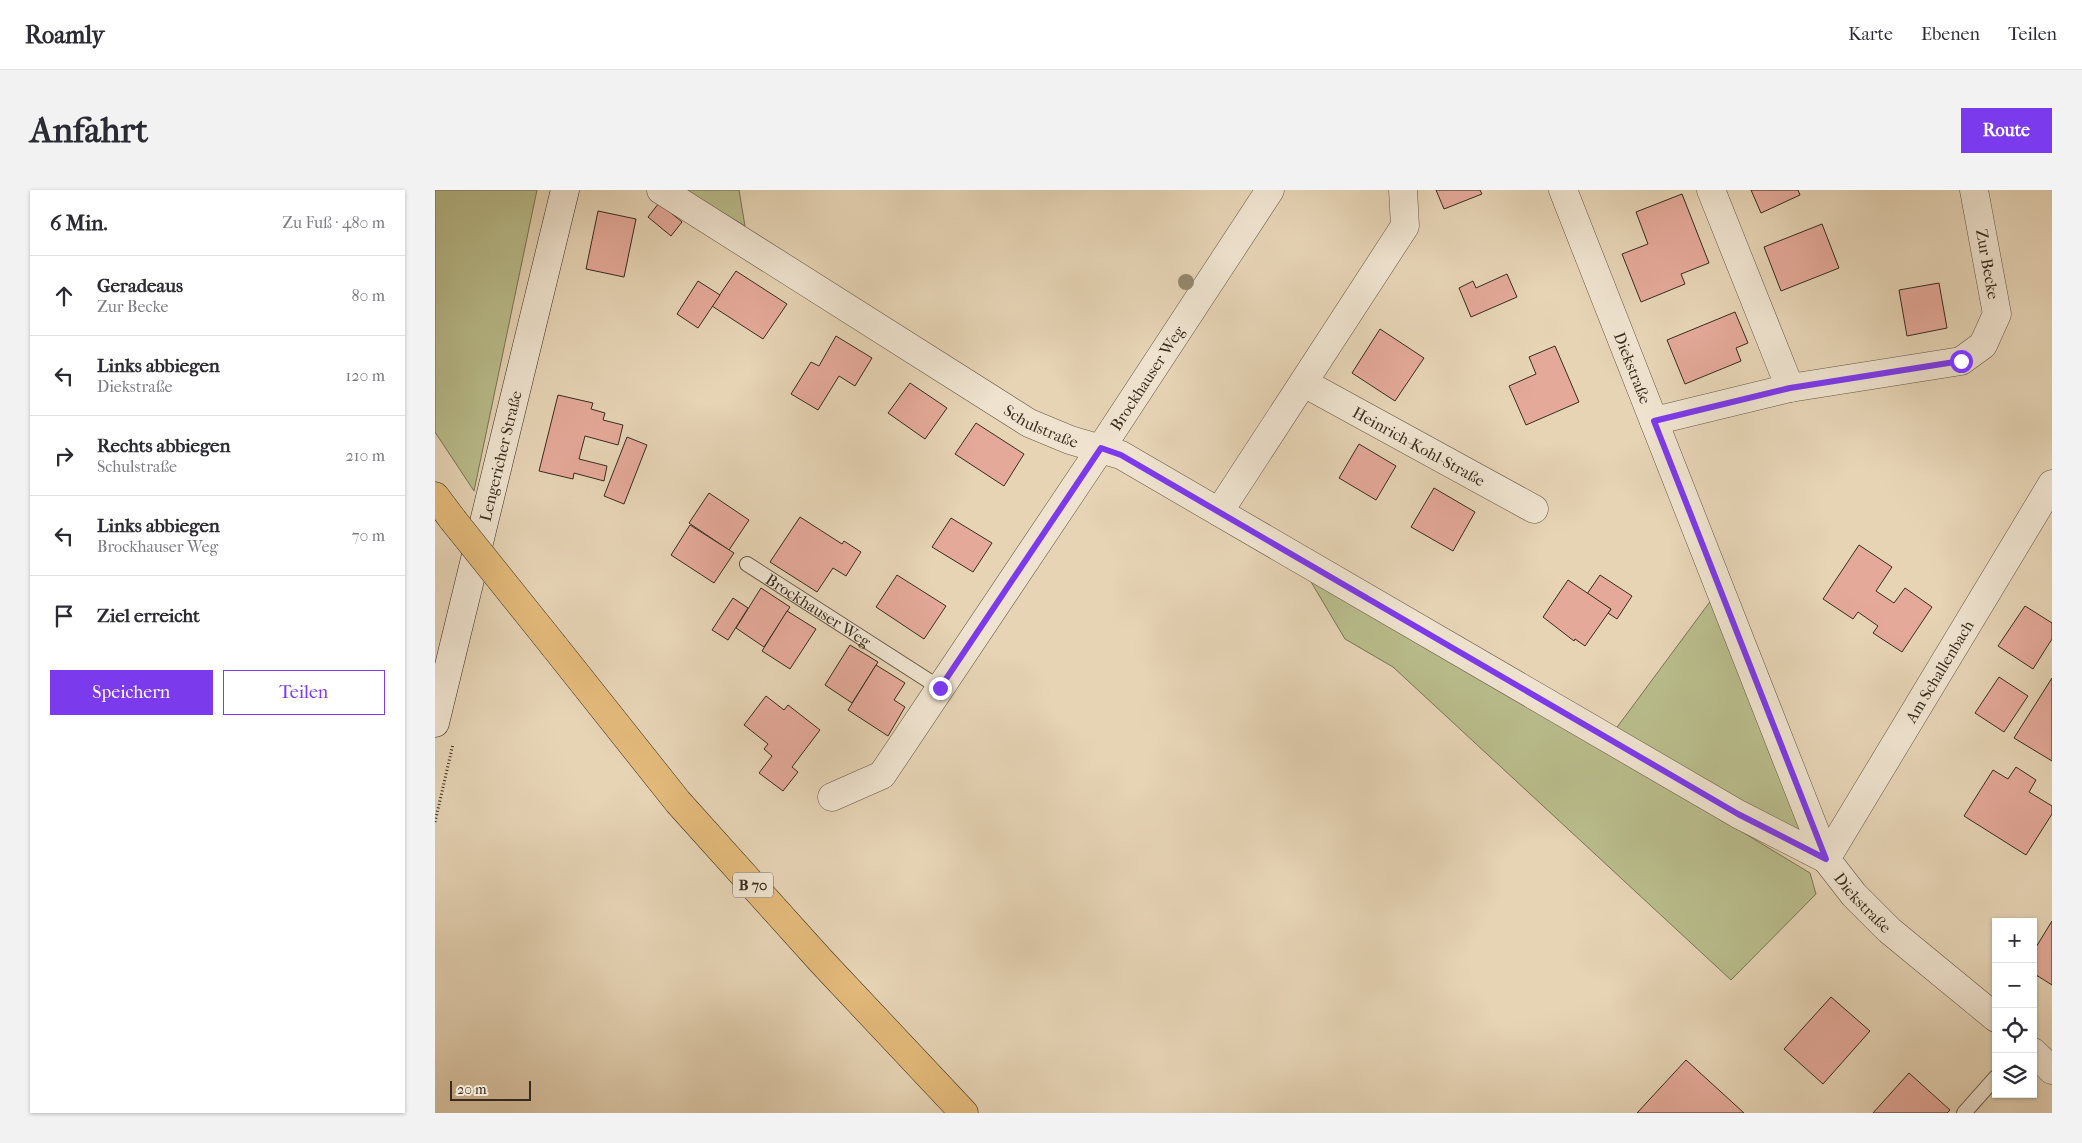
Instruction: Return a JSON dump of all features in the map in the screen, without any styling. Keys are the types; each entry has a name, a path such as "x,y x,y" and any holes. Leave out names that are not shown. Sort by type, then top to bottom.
{"main road":[{"name":"B 70","path":"435,496 678,802 821,962 963,1113"}],"street":[{"name":"Lengericher Straße","path":"435,723 565,190"},
{"name":"Schulstraße","path":"661,190 1029,423 1070,440 1121,455 1738,814 1826,859"},
{"name":"Brockhauser Weg","path":"832,797 882,775 1101,448 1269,190"},
{"path":"1219,512 1405,226 1403,190"},
{"name":"Diekstraße","path":"1563,190 1826,859 1854,895 1889,930 1992,1015"},
{"path":"1711,190 1790,388"},
{"name":"Zur Becke","path":"1654,421 1790,388 1961,361 1983,345 1997,314 1974,190"},
{"name":"Heinrich-Kohl-Straße","path":"1304,383 1533,510"},
{"name":"Am Schallenbach","path":"1826,859 2052,484"},
{"path":"2034,1053 2052,1070"}],"lane":[{"name":"Brockhauser Weg","path":"747,564 940,688"},
{"path":"1964,1113 1992,1082"}],"green space":[{"path":"435,190 537,190 474,491 435,432"},
{"path":"684,190 739,190 745,226"},
{"path":"1301,565 1810,873 1816,894 1731,980 1393,667 1345,639"},
{"path":"1712,599 1810,840 1615,730"}],"building":[{"path":"1436,190 1480,190 1482,194 1444,209"},
{"path":"1751,190 1798,190 1800,195 1761,213"},
{"path":"1682,194 1709,263 1681,274 1685,284 1641,302 1622,254 1648,244 1636,212"},
{"path":"659,203 682,222 671,236 648,217"},
{"path":"598,211 636,219 624,277 586,269"},
{"path":"1822,224 1839,268 1781,291 1764,247"},
{"path":"736,271 787,304 763,339 712,306"},
{"path":"1507,274 1517,297 1471,317 1459,288 1473,281 1476,288"},
{"path":"698,281 720,295 698,328 677,314"},
{"path":"1939,283 1947,328 1907,336 1899,290"},
{"path":"1735,312 1748,343 1736,348 1741,361 1685,384 1667,340"},
{"path":"1380,329 1424,358 1395,401 1352,373"},
{"path":"836,336 872,358 855,386 839,376 818,410 791,394 811,362 819,366"},
{"path":"1555,346 1579,402 1526,425 1509,386 1536,374 1529,357"},
{"path":"910,383 947,408 925,439 888,413"},
{"path":"558,395 593,403 591,409 605,413 603,420 623,425 618,445 585,436 579,459 607,466 604,481 574,473 573,479 539,471"},
{"path":"976,423 1024,454 1004,486 955,454"},
{"path":"627,437 647,445 624,504 604,496"},
{"path":"1359,444 1396,466 1376,500 1339,478"},
{"path":"1434,488 1475,512 1453,551 1411,527"},
{"path":"709,493 749,520 729,550 689,523"},
{"path":"800,517 842,544 844,541 861,552 846,576 833,568 817,592 770,562"},
{"path":"951,518 992,543 973,572 932,547"},
{"path":"690,525 734,553 714,583 671,555"},
{"path":"1859,545 1892,567 1876,591 1894,603 1905,588 1932,607 1902,652 1873,633 1878,626 1858,612 1853,619 1823,599"},
{"path":"897,575 946,606 924,639 876,607"},
{"path":"1600,575 1632,596 1617,619 1608,613 1611,609 1587,594"},
{"path":"1568,580 1611,609 1585,646 1575,639 1574,641 1543,617"},
{"path":"761,588 790,607 764,647 736,628"},
{"path":"733,598 748,608 728,640 712,630"},
{"path":"2025,606 2052,623 2052,639 2033,669 1998,646"},
{"path":"787,611 816,629 790,669 762,651"},
{"path":"850,645 878,662 852,703 825,685"},
{"path":"876,665 905,683 894,700 905,707 888,736 848,710"},
{"path":"1999,677 2028,696 2004,732 1975,713"},
{"path":"2052,678 2052,761 2014,738"},
{"path":"766,696 784,710 788,705 820,730 792,767 798,772 783,791 759,773 772,756 764,749 768,744 744,725"},
{"path":"2016,767 2036,780 2029,792 2052,806 2052,814 2026,855 1964,816 1993,770 2008,779"},
{"path":"2052,921 2052,985 2037,976 2037,945"},
{"path":"1831,997 1870,1031 1823,1084 1784,1049"},
{"path":"1686,1060 1744,1113 1637,1113"},
{"path":"1909,1073 1950,1110 1947,1113 1873,1113"}],"route":[{"path":"940,688 1101,448 1121,455 1738,814 1826,859 1654,421 1790,388 1961,361"}]}
